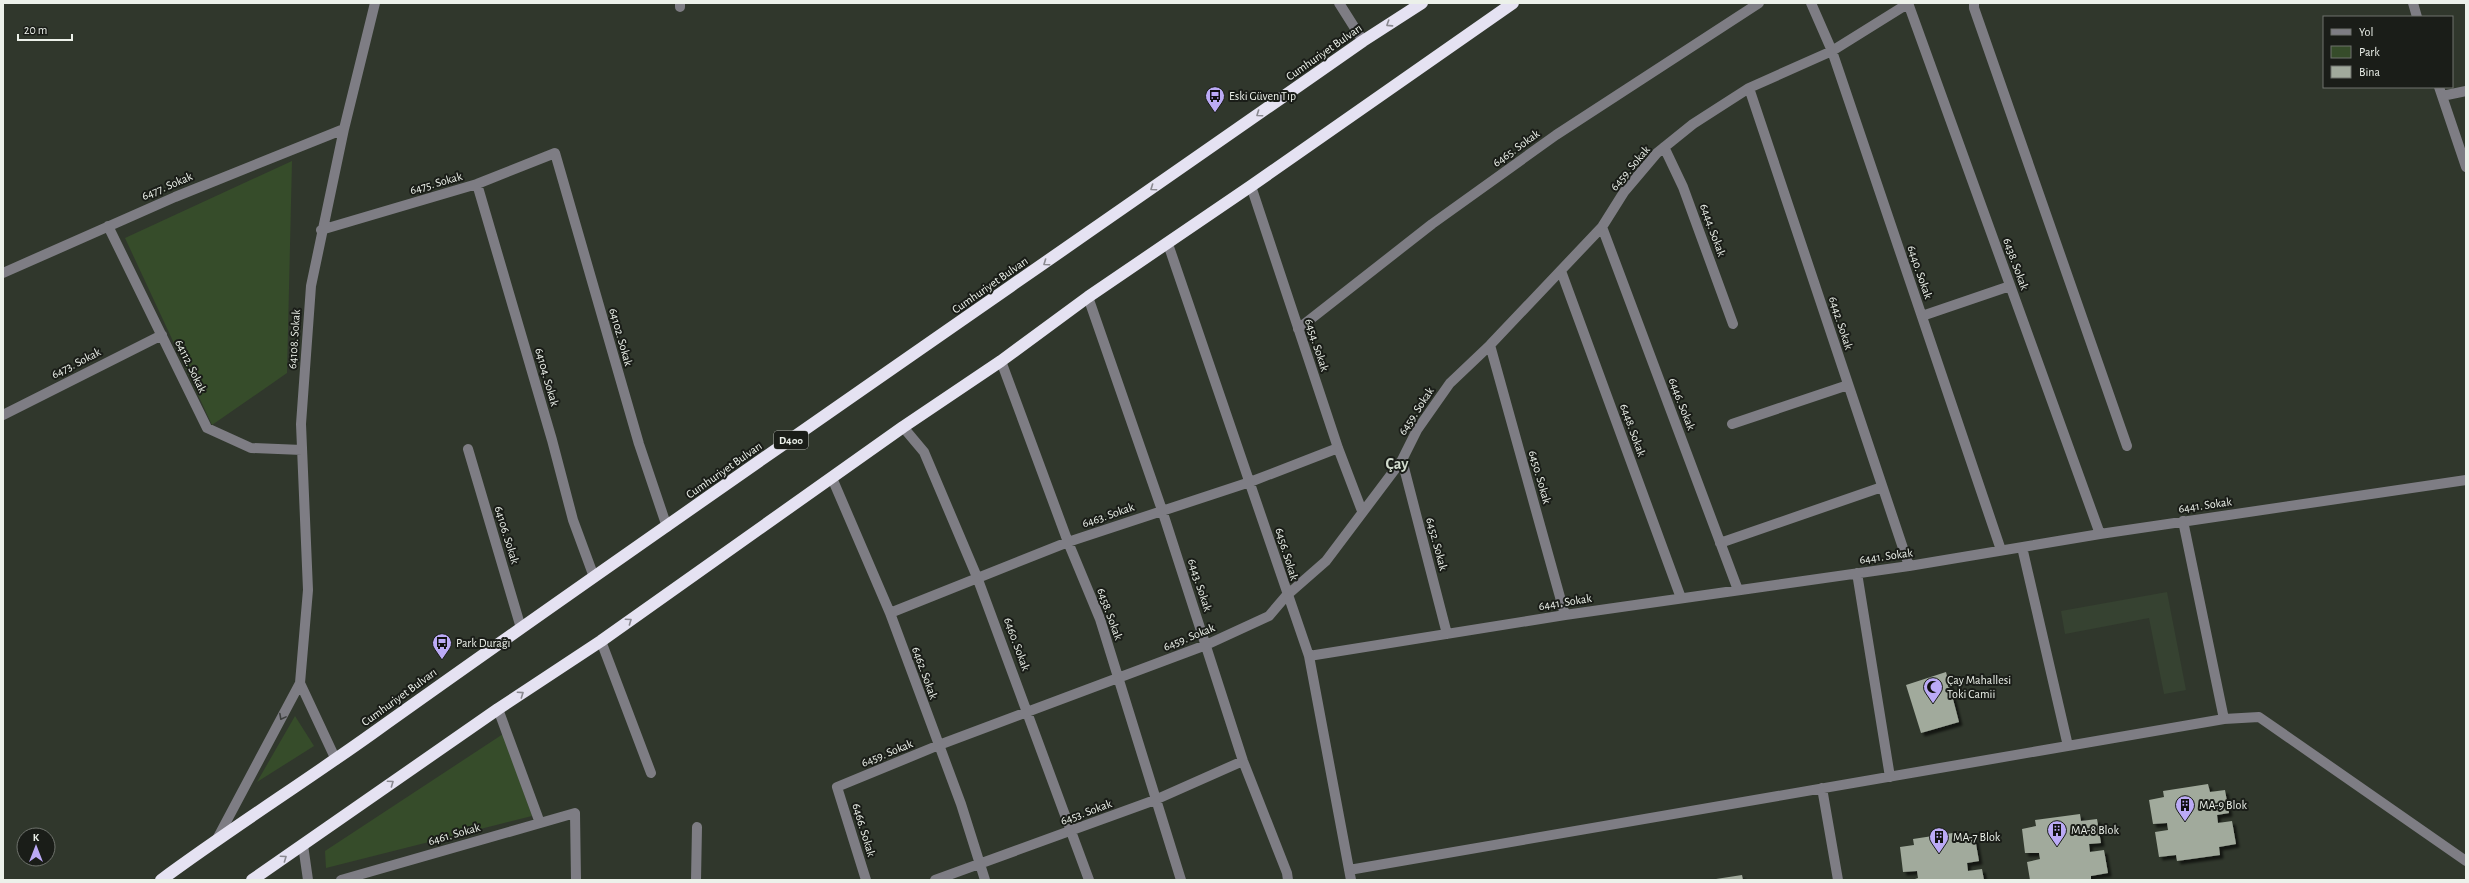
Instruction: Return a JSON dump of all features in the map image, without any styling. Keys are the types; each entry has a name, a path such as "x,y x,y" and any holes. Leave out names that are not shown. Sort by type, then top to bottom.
{"highway":[{"name":"Cumhuriyet Bulvarı","path":"161,880 217,839 336,760 594,577 1363,42 1422,3"},
{"path":"252,880 498,709 601,641 903,427 1001,361 1088,297 1168,244 1514,3"}],"street":[{"name":"64108. Sokak","path":"300,683 308,590 301,424 311,286 344,129 375,3"},
{"path":"1339,3 1363,42"},
{"name":"6465. Sokak","path":"1298,329 1432,224 1556,135 1759,3"},
{"name":"6440. Sokak","path":"1811,3 1832,51 2001,550"},
{"name":"6459. Sokak","path":"837,787 939,746 1206,645 1269,616 1286,596 1326,561 1402,460 1416,430 1450,383 1490,345 1602,227 1624,192 1664,148 1693,124 1749,88 1832,51 1908,3"},
{"name":"6438. Sokak","path":"1908,3 2100,534"},
{"path":"1974,3 1979,23 2127,446"},
{"path":"2413,3 2417,16"},
{"name":"6442. Sokak","path":"1749,88 1909,566"},
{"path":"2466,91 2440,92 2466,167"},
{"name":"6477. Sokak","path":"3,273 175,197 344,129"},
{"name":"6444. Sokak","path":"1664,148 1683,187 1733,324"},
{"name":"64102. Sokak","path":"555,153 639,444 667,527"},
{"name":"6475. Sokak","path":"322,230 477,184 555,153"},
{"name":"64104. Sokak","path":"477,184 552,440 572,520 594,577"},
{"name":"6454. Sokak","path":"1251,186 1338,448 1362,512"},
{"name":"64112. Sokak","path":"108,226 207,428 251,448 302,450"},
{"name":"6446. Sokak","path":"1602,227 1738,590"},
{"name":"6456. Sokak","path":"1168,244 1250,482 1286,596 1309,656 1351,880"},
{"name":"6448. Sokak","path":"1561,271 1681,598"},
{"path":"1922,316 2010,286"},
{"name":"6443. Sokak","path":"1088,297 1162,510 1242,761 1287,874 1288,880"},
{"name":"6473. Sokak","path":"3,415 162,335"},
{"name":"6450. Sokak","path":"1490,345 1565,615"},
{"name":"6458. Sokak","path":"1001,361 1068,542 1100,619 1181,880"},
{"path":"1732,424 1848,385"},
{"name":"6460. Sokak","path":"903,427 924,452 977,577 1089,880"},
{"name":"6463. Sokak","path":"890,613 977,577 1068,542 1250,482 1338,448"},
{"name":"64106. Sokak","path":"468,449 521,628"},
{"name":"6452. Sokak","path":"1402,460 1447,634"},
{"name":"6462. Sokak","path":"832,478 890,613 961,804 985,880"},
{"name":"6441. Sokak","path":"1309,656 1565,615 1909,566 2183,521 2466,480"},
{"path":"1720,543 1882,487"},
{"path":"2183,521 2224,719"},
{"path":"2022,547 2068,746"},
{"path":"1857,573 1890,777"},
{"path":"601,641 651,773"},
{"path":"300,683 336,760"},
{"path":"217,839 300,683"},
{"path":"498,709 540,823"},
{"path":"1349,870 2224,719 2259,717 2466,861"},
{"name":"6453. Sokak","path":"935,880 1071,832 1155,800 1242,761"},
{"name":"6466. Sokak","path":"837,787 866,880"},
{"path":"1822,788 1838,880"},
{"name":"6461. Sokak","path":"341,880 575,813 576,880"},
{"path":"696,880 697,827"},
{"path":"303,845 308,880"}],"shaded area":[{"path":"2167,592 2186,690 2164,694 2149,618 2065,634 2061,611"}],"green space":[{"path":"292,161 287,373 212,425 125,238"},
{"path":"295,716 314,746 257,782"},
{"path":"503,734 532,816 326,868 325,851"}],"building":[{"name":"Çay Mahallesi Toki Camii","path":"1946,672 1959,722 1921,733 1906,685"},
{"name":"MA-9 Blok","path":"2208,784 2210,792 2225,790 2229,813 2217,815 2218,823 2232,821 2236,844 2219,847 2220,855 2177,861 2176,855 2159,857 2155,832 2168,830 2167,823 2153,824 2149,800 2164,797 2163,791"},
{"name":"MA-8 Blok","path":"2080,814 2081,821 2097,819 2101,843 2089,844 2090,852 2104,850 2108,873 2091,876 2091,880 2030,880 2027,862 2040,859 2039,853 2025,853 2022,829 2036,826 2035,820"},
{"name":"MA-7 Blok","path":"1959,832 1959,840 1975,838 1979,861 1967,863 1968,871 1982,869 1984,880 1912,880 1918,878 1917,871 1903,872 1900,847 1914,845 1913,839"},
{"path":"1742,875 1743,880 1716,879"}],"place":[{"name":"Eski Güven Tıp","path":"1215,113"},
{"name":"Park Durağı","path":"442,660"},
{"name":"Çay Mahallesi Toki Camii","path":"1933,704"},
{"name":"MA-9 Blok","path":"2185,822"},
{"name":"MA-8 Blok","path":"2057,847"},
{"name":"MA-7 Blok","path":"1939,854"}],"district":[{"name":"Çay","path":"1397,463"}]}
